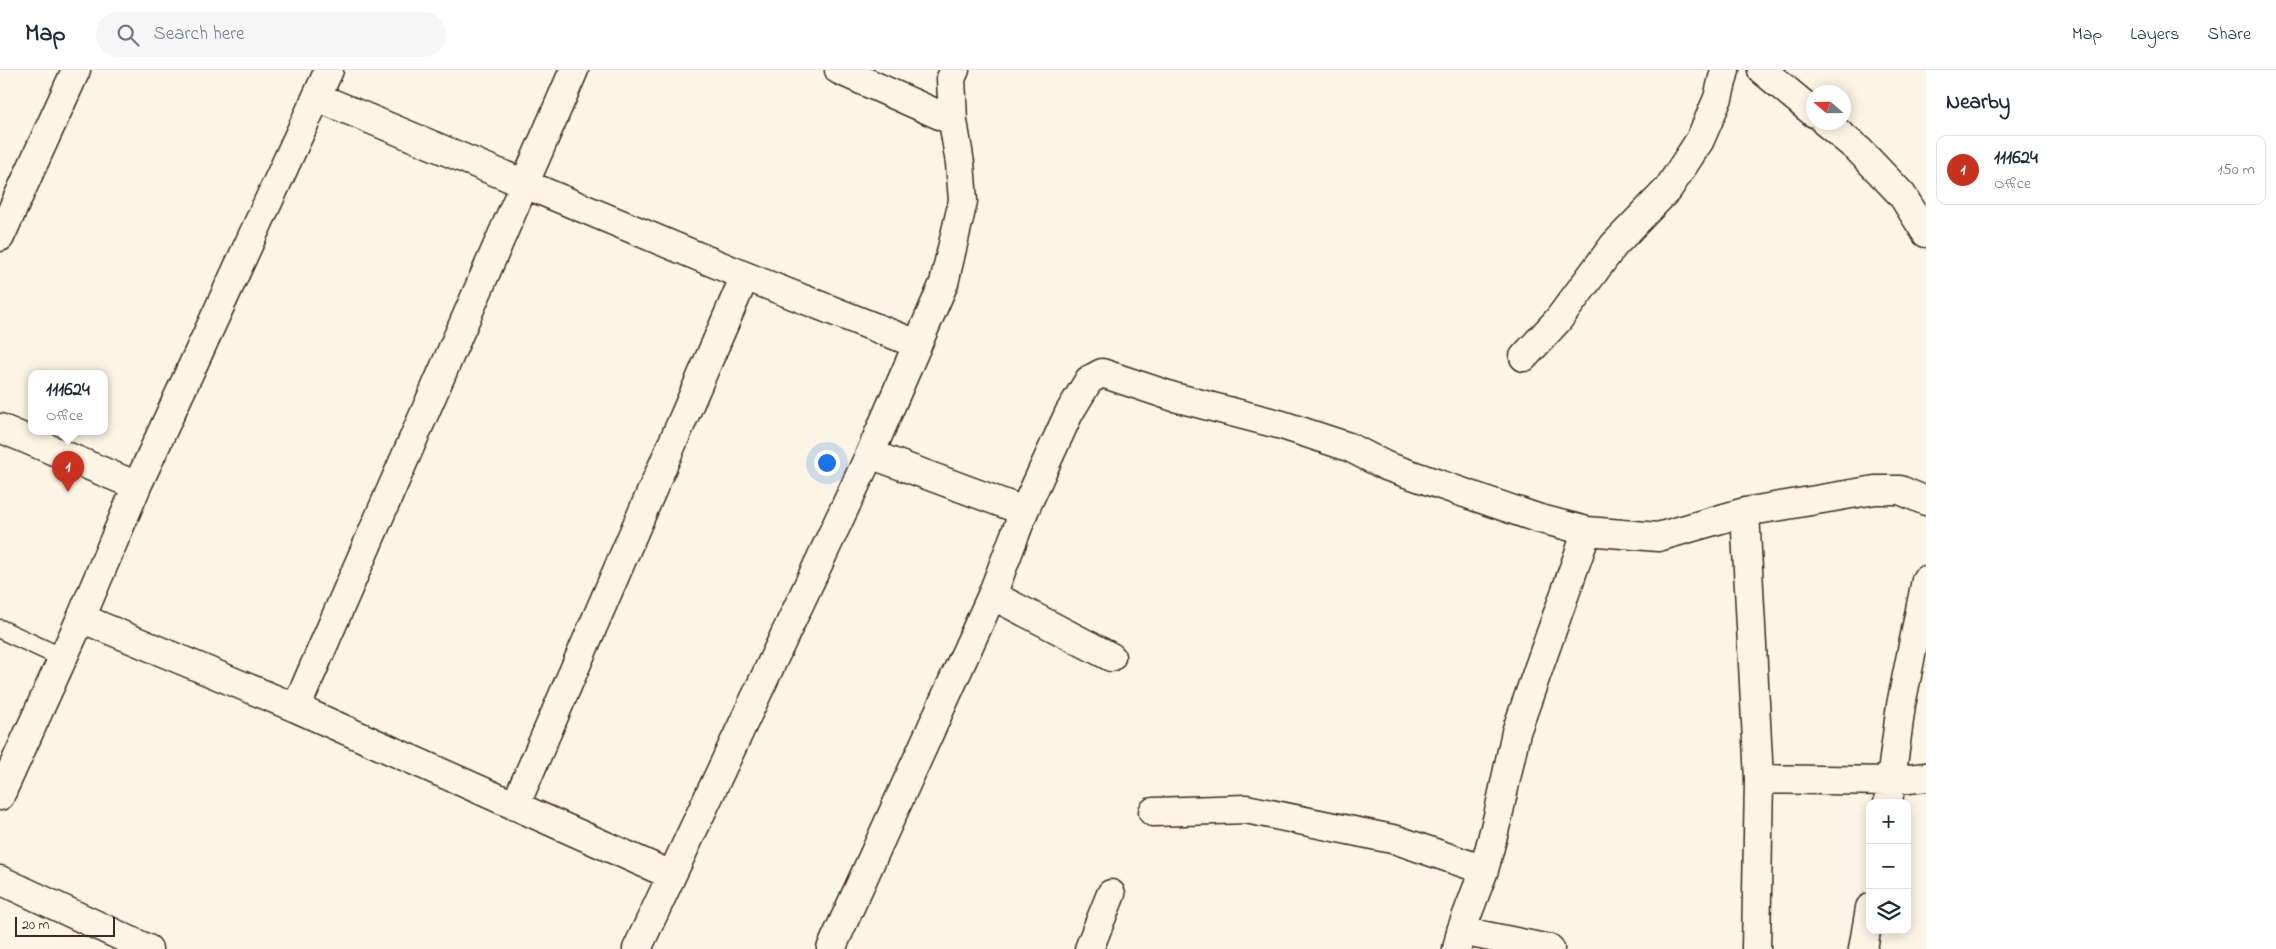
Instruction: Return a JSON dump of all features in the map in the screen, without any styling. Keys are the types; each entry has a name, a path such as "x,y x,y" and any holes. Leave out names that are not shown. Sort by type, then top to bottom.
{"street":[{"path":"3,222 76,70"},
{"path":"0,796 82,618 137,486 329,70"},
{"path":"296,708 574,70"},
{"path":"839,70 953,121"},
{"path":"637,949 670,875 870,454 944,283 956,240 963,202 960,163 953,121 951,78 954,70"},
{"path":"1524,357 1558,320 1614,245 1668,189 1700,140 1718,98 1725,70"},
{"path":"1762,70 1806,106"},
{"path":"318,97 745,276 917,344"},
{"path":"1835,130 1859,150 1902,195 1926,232"},
{"path":"515,806 745,276"},
{"path":"832,949 992,595 1024,511 1069,413 1089,380 1102,374 1174,397 1282,425 1349,447 1386,466 1537,518 1586,531 1658,538 1745,512 1875,490 1900,490 1926,500"},
{"path":"0,428 137,486"},
{"path":"870,454 1024,511"},
{"path":"1745,512 1759,779 1756,949"},
{"path":"1550,949 1459,940 1484,870 1516,732 1586,531"},
{"path":"1890,792 1901,705 1921,623 1926,580"},
{"path":"992,595 1111,657"},
{"path":"82,618 296,708 670,875"},
{"path":"1759,779 1890,792 1926,777"},
{"path":"1153,812 1246,808 1397,840 1484,870"},
{"path":"0,880 148,949"},
{"path":"1089,949 1111,894"},
{"path":"1863,949 1866,931"}],"lane":[{"path":"0,629 63,658"}],"place":[{"name":"111624","path":"68,492"}]}
